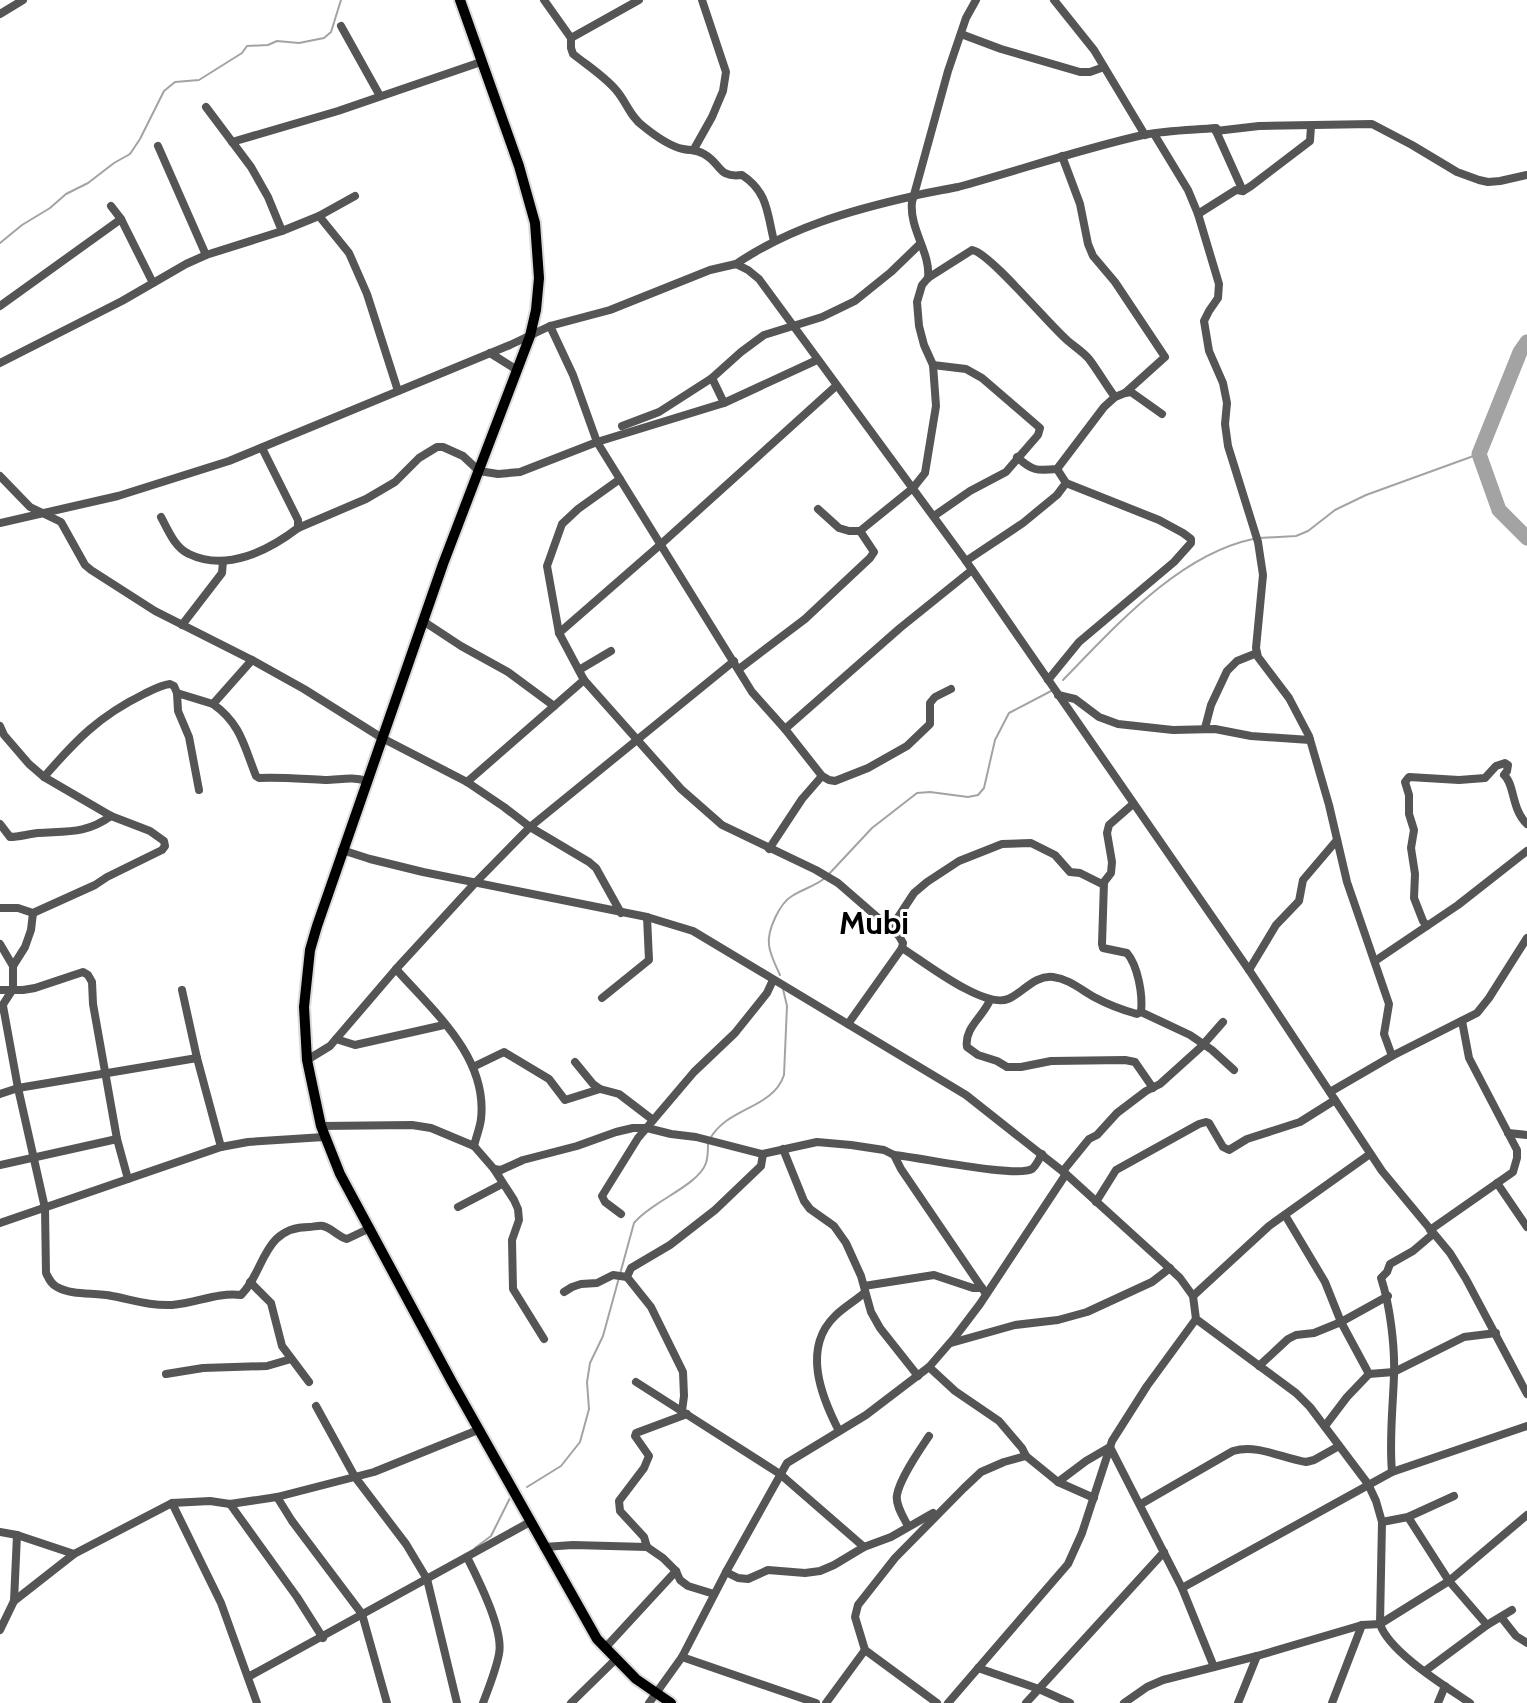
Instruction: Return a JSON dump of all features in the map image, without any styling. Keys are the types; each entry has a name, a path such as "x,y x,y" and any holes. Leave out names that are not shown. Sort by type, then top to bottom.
{"main road":[{"path":"460,0 519,166 536,223 539,278 536,310 530,336 423,621 366,781 310,950 304,1007 307,1060 322,1131 340,1174 368,1229 544,1547 597,1639 652,1698 671,1703"}],"street":[{"path":"0,14 23,0"},
{"path":"544,0 571,38 573,54 617,91 628,111 640,125 684,150 694,149 708,156 721,171 730,176 742,175 754,186 768,209 774,241"},
{"path":"571,38 639,0"},
{"path":"694,149 723,91 726,72 702,0"},
{"path":"928,278 929,264 920,244 911,210 948,71 966,18 976,0"},
{"path":"1054,0 1094,50 1188,190 1211,254 1220,294 1204,321 1206,336 1209,351 1222,383 1227,404 1225,424 1228,446 1258,542 1263,575 1256,640 1257,653 1289,698 1310,740 1347,882 1389,1004 1384,1034 1392,1056"},
{"path":"342,26 380,96"},
{"path":"961,34 1001,49 1080,72 1090,72 1104,67"},
{"path":"232,142 481,62"},
{"path":"206,107 251,168 268,197 282,231"},
{"path":"1216,131 1259,126 1372,124 1457,172 1488,182 1527,175"},
{"path":"1198,214 1236,190 1243,191 1261,180 1310,141 1311,126"},
{"path":"0,523 45,514 163,483 262,448 550,326 610,310 710,270 736,264 774,241 832,218 915,195 956,187 1062,156 1150,134 1216,128 1243,191"},
{"path":"158,146 206,255"},
{"path":"1062,156 1080,204 1088,244 1093,256 1115,282 1165,354 1159,363 1125,393"},
{"path":"0,363 206,255 282,231 319,216 355,196"},
{"path":"111,206 121,219 153,283"},
{"path":"319,216 349,253 367,294 398,391"},
{"path":"0,306 121,219"},
{"path":"622,426 659,412 712,378 764,335 822,317 855,301 891,272 920,244"},
{"path":"818,509 839,528 860,531 913,488 925,472 936,406 933,365 919,326 917,302 922,285 928,278 972,250 976,250 1089,360 1115,397"},
{"path":"736,264 759,279 966,561 1249,970 1370,1154 1450,1253 1496,1333 1527,1394"},
{"path":"550,326 573,375 597,442 752,692 822,776 829,780 843,779 907,746 930,724 930,704 934,698 951,688"},
{"path":"490,353 517,370"},
{"path":"161,517 175,543 188,554 208,560 223,561 243,558 265,549 298,528 366,499 395,482 412,464 437,447 443,447 463,456 479,471 498,474 520,472 597,442 723,403 817,360"},
{"path":"933,365 966,369 982,378 1040,428 1038,435 1006,472 970,490 934,516"},
{"path":"712,378 723,403"},
{"path":"558,633 660,545 836,386"},
{"path":"1057,469 1104,407 1115,397 1131,392 1162,414"},
{"path":"262,448 298,520 298,528"},
{"path":"1017,457 1029,468 1035,470 1057,469"},
{"path":"1048,680 1079,642 1174,562 1191,543 1191,539 1183,533 1159,520 1066,483 1057,469"},
{"path":"0,476 30,507 61,522 88,568 155,611 252,660 304,689 382,738 467,782 530,827 589,862 596,868 621,912"},
{"path":"620,479 578,509 562,524 547,566 558,633 584,680 681,789 722,825 838,883 899,936 903,943 902,948 848,1024"},
{"path":"966,561 1023,523 1058,495 1066,483"},
{"path":"307,1060 336,1040 396,969 530,827 637,739 736,665 805,619 870,558 874,552 873,548 860,531"},
{"path":"182,624 222,573 223,561"},
{"path":"785,729 900,628 972,570"},
{"path":"423,621 461,646 508,672 554,705"},
{"path":"579,670 611,651"},
{"path":"1205,728 1211,705 1227,671 1237,661 1257,653"},
{"path":"213,704 252,660"},
{"path":"467,782 584,680"},
{"path":"44,777 101,718 120,705 166,684 174,686 177,693 178,711 189,737 199,790"},
{"path":"177,693 213,704 231,719 239,730 256,776 259,778 330,780 355,777 366,781"},
{"path":"1058,696 1075,699 1099,717 1118,724 1173,730 1205,728 1251,736 1310,740"},
{"path":"0,726 4,735 28,764 44,777 111,816 150,831 164,841 165,846 162,850 94,885 33,913 18,908 0,908"},
{"path":"1427,926 1414,897 1415,874 1412,848 1414,830 1409,814 1409,795 1406,783 1408,777 1459,780 1485,778 1496,766 1505,763 1508,765 1508,771 1504,775 1508,778 1516,808 1527,824"},
{"path":"769,849 802,799 822,776"},
{"path":"1133,804 1109,825 1107,833 1112,862 1111,873 1104,882 1103,948 1127,953 1132,959 1140,992 1141,1012"},
{"path":"0,824 10,837 17,837 49,832 75,832 100,824 111,816"},
{"path":"1249,970 1276,925 1299,901 1303,880 1337,840"},
{"path":"891,928 914,894 927,882 959,861 1002,844 1031,843 1055,855 1070,872 1080,873 1101,884 1104,882"},
{"path":"342,850 423,872 647,916 706,937 773,980 966,1095 1064,1172 1170,1268 1193,1296 1196,1319 1147,1386 1110,1448 1082,1533 1068,1564 948,1703"},
{"path":"1375,961 1458,905 1527,851"},
{"path":"13,966 25,946 31,930 33,913"},
{"path":"602,998 650,960 647,916"},
{"path":"1096,1202 1116,1170 1199,1124 1209,1123 1223,1147 1229,1150 1247,1139 1299,1122 1392,1056 1477,1013 1484,1007 1524,949 1527,938"},
{"path":"0,944 13,966 13,989 2,1007 45,1208 46,1273 50,1282 66,1291 111,1296 149,1304 170,1305 196,1302 226,1293 241,1295 263,1256 273,1242 284,1234 299,1227 323,1226 347,1239 368,1229"},
{"path":"902,948 959,986 990,1000 1009,999 1037,980 1050,976 1067,980 1118,1008 1137,1014 1141,1012 1190,1035 1204,1043 1234,1070"},
{"path":"396,969 463,1045 473,1067 480,1087 481,1104 481,1118 474,1146"},
{"path":"0,990 29,989 83,972 88,975 92,982 93,1004 117,1139 128,1179"},
{"path":"621,1214 605,1202 602,1196 638,1138 694,1072 735,1033 767,993 773,980"},
{"path":"182,990 197,1058 221,1147"},
{"path":"990,1000 986,1010 971,1027 966,1039 967,1047 978,1055 1007,1067 1021,1067 1051,1061 1125,1060 1135,1062 1153,1088"},
{"path":"1392,1472 1390,1446 1394,1372 1388,1296 1382,1278 1390,1264 1413,1251 1432,1232 1513,1172 1516,1166 1516,1150 1469,1058 1462,1021"},
{"path":"652,1698 682,1657 714,1594 787,1463 866,1415 929,1367 950,1343 1064,1172 1089,1139 1097,1135 1117,1113 1160,1084 1223,1022"},
{"path":"336,1040 355,1045 444,1024"},
{"path":"473,1067 504,1052 549,1078 565,1100 600,1089"},
{"path":"0,1094 18,1088 105,1072 197,1058"},
{"path":"575,1062 593,1084 600,1089 620,1094 654,1120"},
{"path":"0,1223 221,1147 322,1131 412,1125 431,1128 474,1146 494,1169 514,1200 519,1220 512,1240 513,1289 544,1339"},
{"path":"494,1169 501,1170 524,1160 577,1146 616,1131 633,1128 647,1128 714,1141 763,1154 817,1143 828,1143 884,1150 894,1155 993,1170 1029,1170 1034,1167 1042,1154"},
{"path":"1508,1133 1527,1135"},
{"path":"0,1165 117,1139"},
{"path":"783,1149 804,1201 810,1209 834,1226 846,1243 861,1276 871,1312 880,1328 918,1376"},
{"path":"626,1277 631,1268 670,1245 716,1210 761,1166 763,1154"},
{"path":"1193,1296 1269,1226 1370,1154"},
{"path":"894,1155 901,1169 984,1291"},
{"path":"1497,1183 1527,1227"},
{"path":"458,1207 502,1184"},
{"path":"1285,1215 1325,1282 1341,1322 1369,1374"},
{"path":"950,1343 1005,1327 1058,1320 1087,1312 1152,1282 1170,1268"},
{"path":"564,1292 581,1284 597,1283 613,1275 626,1277 651,1307 683,1372 684,1412"},
{"path":"839,1431 829,1412 816,1366 816,1348 836,1315 864,1290 934,1275 984,1291"},
{"path":"250,1282 271,1303 282,1346 309,1382"},
{"path":"1260,1366 1288,1339 1296,1335 1314,1333 1341,1322 1388,1296"},
{"path":"1196,1319 1296,1393 1310,1407 1368,1484 1382,1521 1380,1624 1387,1639 1399,1652 1470,1703"},
{"path":"1325,1426 1347,1397 1369,1374 1394,1372 1464,1337 1496,1333"},
{"path":"166,1374 203,1368 267,1366 291,1359"},
{"path":"929,1367 956,1391 999,1421 1026,1456 1058,1482 1094,1498"},
{"path":"636,1382 780,1474 864,1547"},
{"path":"316,1406 355,1477 406,1544 427,1579 457,1703"},
{"path":"684,1412 636,1433 635,1436 649,1455 644,1468 619,1501 618,1506 644,1537 648,1547 676,1571 680,1580 688,1586 714,1594"},
{"path":"1182,1588 1392,1472 1527,1426"},
{"path":"14,1601 74,1554 171,1503 210,1501 230,1504 278,1497 383,1469 478,1430"},
{"path":"908,1526 897,1502 897,1495 909,1467 929,1436"},
{"path":"1141,1504 1233,1451 1245,1447 1306,1462 1339,1446"},
{"path":"1058,1482 1086,1461 1110,1448"},
{"path":"1110,1448 1132,1492 1141,1504 1182,1588 1214,1667"},
{"path":"936,1703 865,1650 858,1634 855,1617 858,1605 895,1558 946,1505 981,1473 1004,1462 1026,1456"},
{"path":"1382,1521 1408,1516 1454,1496"},
{"path":"278,1497 292,1521 362,1614 387,1703"},
{"path":"171,1503 221,1604 257,1703"},
{"path":"230,1504 297,1597 323,1638"},
{"path":"726,1572 738,1578 748,1579 768,1570 805,1573 820,1571 864,1547 891,1537 946,1505"},
{"path":"1124,1703 1147,1687 1163,1680 1257,1656 1362,1625 1380,1624 1449,1581 1527,1515"},
{"path":"1408,1516 1449,1581 1487,1625"},
{"path":"248,1677 323,1638 362,1614 530,1522"},
{"path":"0,1532 17,1535 74,1554"},
{"path":"0,1630 14,1601 17,1535"},
{"path":"544,1547 573,1545 648,1547"},
{"path":"1026,1703 1164,1552"},
{"path":"467,1557 483,1588 500,1640 500,1653 483,1703"},
{"path":"605,1648 676,1571"},
{"path":"1425,1671 1487,1625 1512,1610"},
{"path":"1501,1617 1516,1636 1527,1643"},
{"path":"1332,1703 1362,1625"},
{"path":"826,1703 865,1650"},
{"path":"1238,1703 1257,1656"},
{"path":"682,1657 816,1703"},
{"path":"571,1703 616,1659"},
{"path":"978,1668 1039,1689 1070,1703"},
{"path":"1438,1703 1445,1686"}],"waterway":[{"path":"0,243 66,194 88,183 130,154 164,91 175,82 199,80 242,53 247,46 268,45 277,41 299,43 324,38 331,32 341,0"},
{"path":"1527,342 1520,352 1479,454 1499,510 1527,538"},
{"path":"1259,538 1296,536 1308,531 1335,510 1366,495 1479,454"},
{"path":"1063,680 1126,616 1174,577 1199,560 1225,547 1253,539"},
{"path":"829,874 872,828 917,793 930,792 968,797 978,795 984,788 995,740 1009,713 1053,690"},
{"path":"780,975 769,945 770,932 775,918 787,900 825,878"},
{"path":"710,1139 727,1120 770,1095 784,1075 787,1006 783,989"},
{"path":"527,1487 561,1466 580,1442 589,1409 587,1382 590,1363 603,1336 634,1223 694,1179 707,1161 708,1144"},
{"path":"475,1548 491,1536 511,1496"}],"district":[{"name":"Mubi","path":"874,923"}]}
